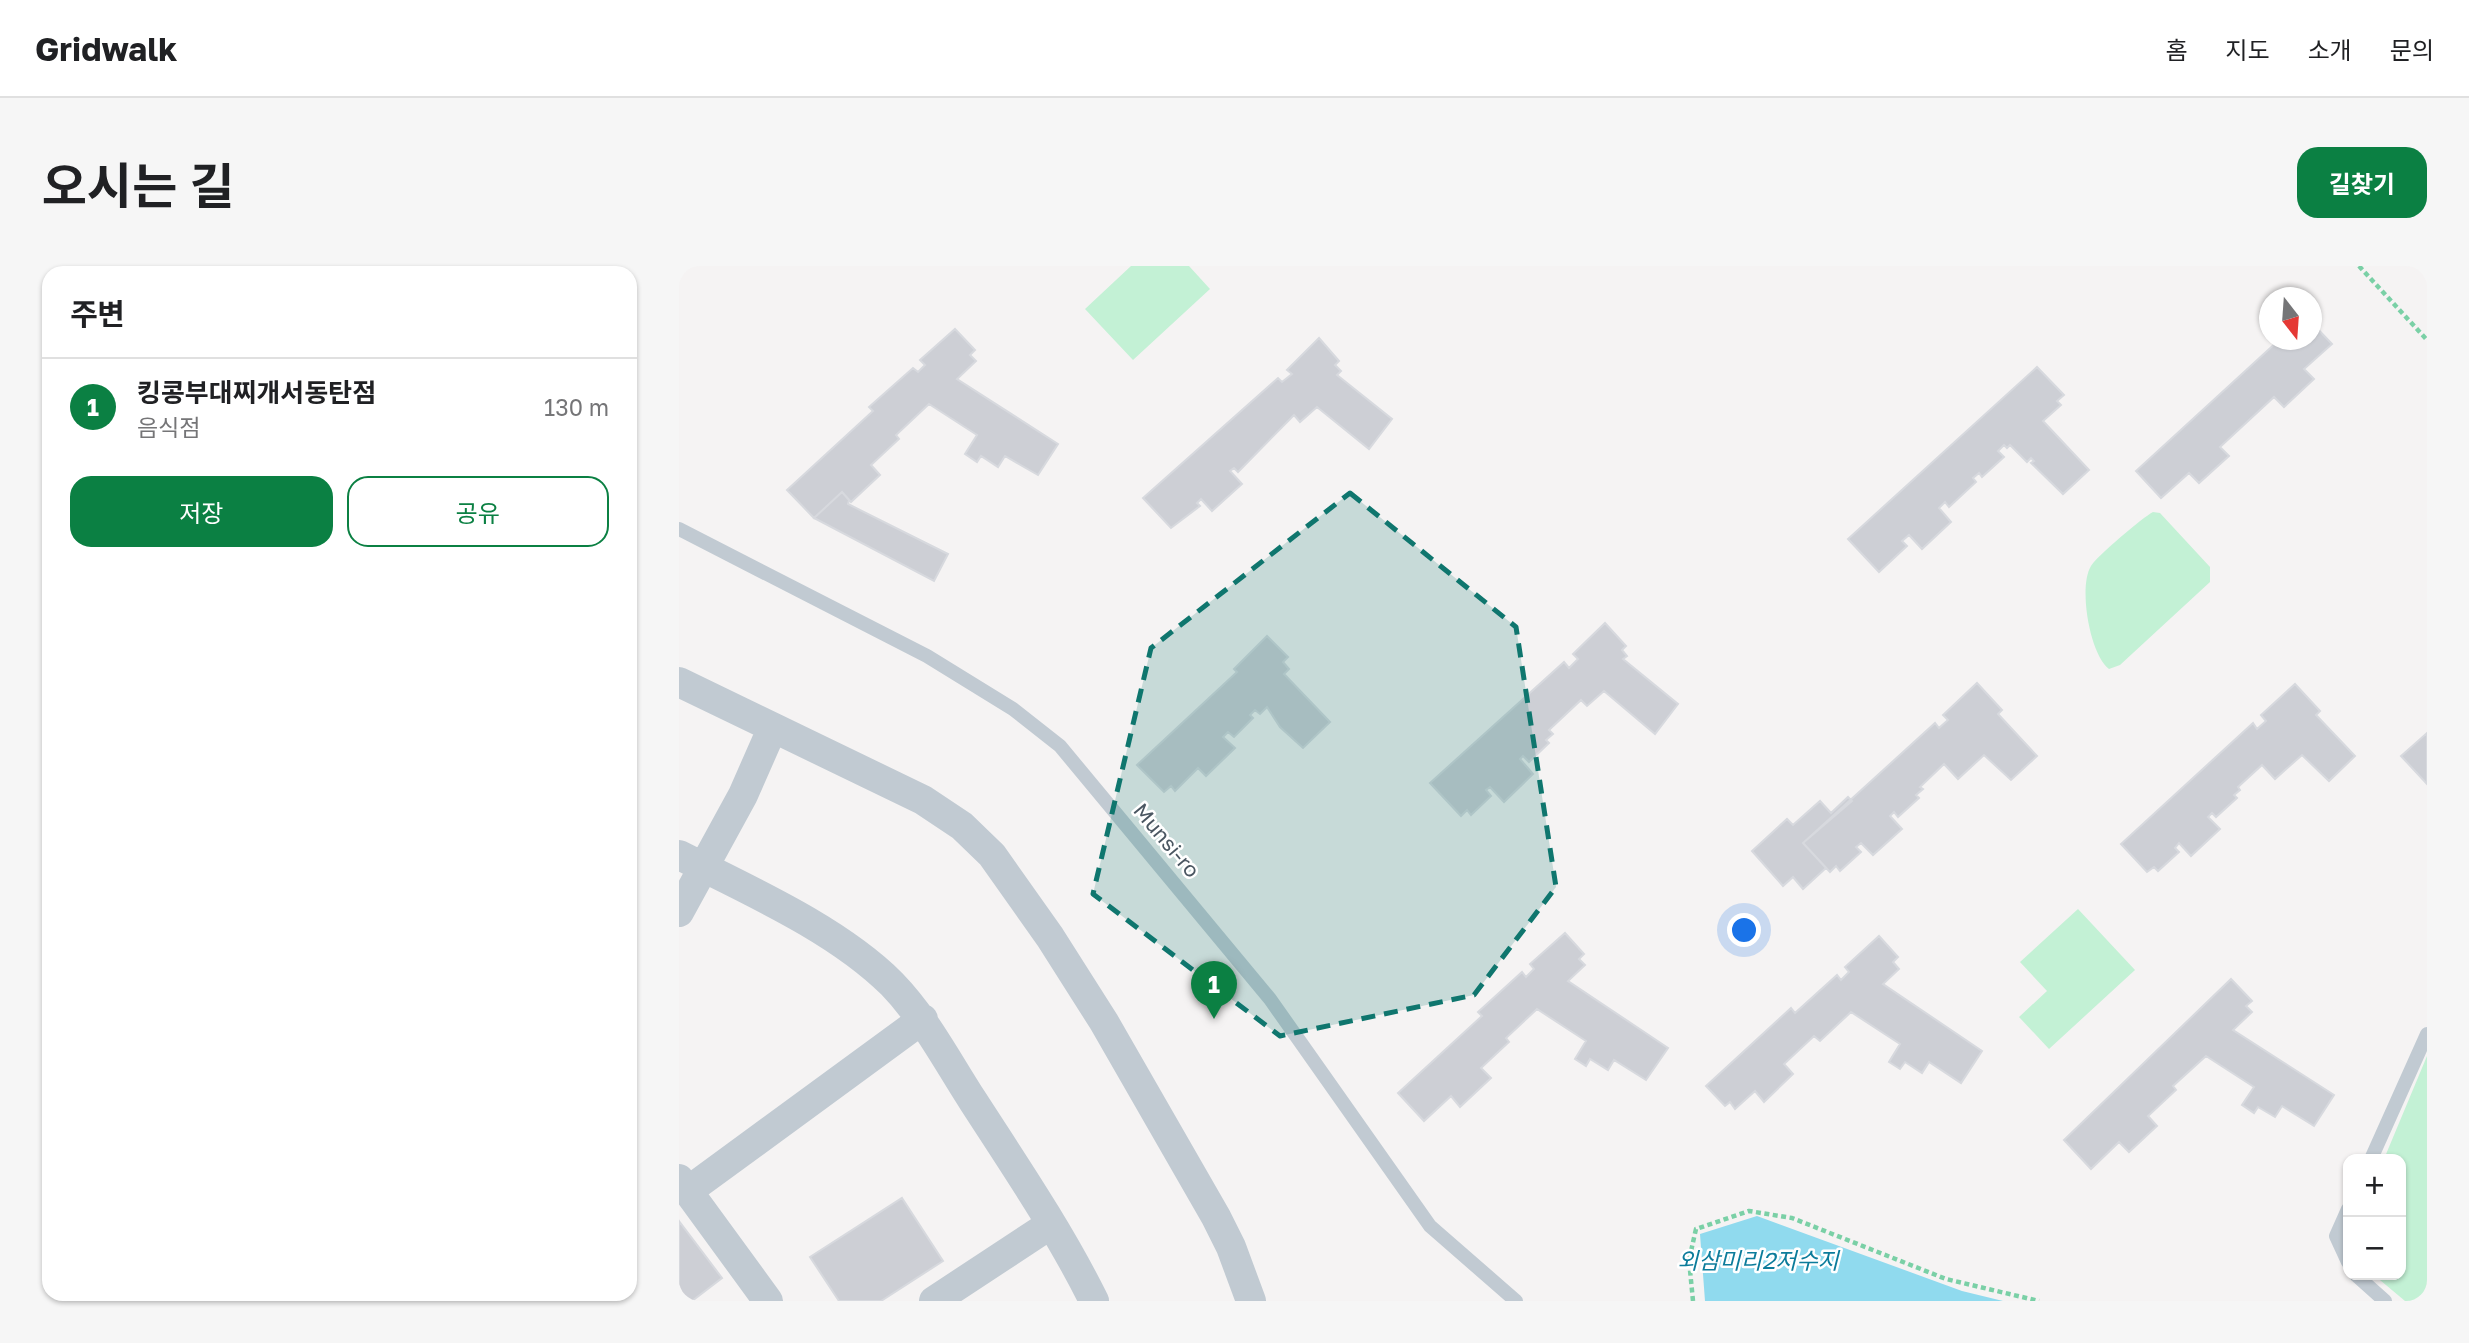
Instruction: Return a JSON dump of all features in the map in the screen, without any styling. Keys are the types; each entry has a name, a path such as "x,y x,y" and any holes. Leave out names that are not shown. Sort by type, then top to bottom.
{"street":[{"path":"679,682 923,800 962,826 992,855 1050,937 1104,1022 1221,1227 1244,1278 1251,1301"},
{"path":"679,912 691,861 743,795 772,729"},
{"path":"691,861 796,916 862,959 891,983 923,1019 1051,1224 1094,1301"},
{"path":"768,1301 684,1185 923,1019"},
{"path":"934,1301 1051,1224"}],"lane":[{"name":"Munsi-ro","path":"679,529 927,656 1013,709 1060,746 1270,999 1430,1226 1516,1301"},
{"path":"2373,1154 2427,1034"},
{"path":"2343,1220 2336,1236 2343,1251"},
{"path":"2362,1280 2385,1301"}],"path":[{"path":"2359,266 2427,340"},
{"path":"1693,1301 1689,1261 1696,1229 1749,1211 1792,1218 1946,1279 2039,1301"}],"highlighted area":[{"path":"1350,493 1516,627 1556,887 1474,995 1280,1036 1093,894 1151,648"}],"green space":[{"path":"1131,266 1189,266 1210,289 1133,360 1085,309"},
{"path":"2153,512 2160,513 2210,567 2210,582 2120,665 2109,669 2096,650 2088,620 2087,576 2101,554"},
{"path":"2078,909 2135,970 2049,1049 2019,1017 2047,991 2020,962"},
{"path":"2427,1056 2427,1301 2405,1301 2380,1280 2406,1280 2406,1154 2386,1154"}],"water":[{"name":"외삼미리2저수지","path":"1757,1216 1962,1291 2003,1301 1705,1301 1700,1234"}],"building":[{"path":"955,329 975,350 970,355 976,361 957,379 1058,444 1038,475 1005,456 998,467 981,456 977,462 965,454 977,435 929,404 896,435 899,439 871,465 880,475 851,502 842,492 814,518 787,490 873,411 869,407 913,368 918,372 925,365 920,360"},
{"path":"2322,334 2332,344 2304,369 2314,379 2284,407 2274,397 2220,447 2229,456 2199,483 2189,473 2161,498 2136,471 2268,350 2322,350"},
{"path":"1319,338 1339,361 1335,365 1341,371 1337,375 1392,419 1369,449 1317,407 1300,422 1294,415 1238,472 1234,468 1230,471 1242,484 1212,511 1201,499 1197,503 1200,506 1171,528 1143,498 1278,378 1282,382 1292,374 1287,370"},
{"path":"2037,367 2064,395 2057,401 2061,405 2043,421 2089,470 2063,494 2031,463 2034,461 2031,458 2027,462 2010,445 2007,448 2004,445 1998,451 2004,457 1982,477 1979,473 1973,478 1976,482 1949,507 1945,502 1939,508 1951,522 1922,549 1909,535 1902,541 1907,546 1879,572 1848,539"},
{"path":"842,492 849,500 848,504 948,554 934,581 814,518"},
{"path":"1605,623 1626,646 1622,650 1627,656 1623,659 1678,704 1655,734 1604,691 1587,706 1581,700 1549,730 1553,734 1546,740 1549,743 1529,762 1523,756 1520,759 1533,774 1504,802 1490,787 1486,790 1491,796 1471,815 1467,810 1461,816 1430,783 1564,662 1569,668 1578,659 1573,654"},
{"path":"1267,636 1288,657 1283,662 1289,669 1284,674 1330,722 1303,748 1280,727 1267,707 1260,714 1255,710 1250,715 1253,718 1234,737 1228,732 1223,737 1235,748 1206,776 1198,768 1175,791 1171,786 1164,792 1137,765 1237,672 1234,669"},
{"path":"1977,683 2002,710 1998,714 2037,756 2011,780 1984,755 1958,779 1944,764 1920,787 1923,789 1916,795 1919,798 1898,817 1894,812 1890,816 1902,829 1873,855 1861,843 1856,847 1861,852 1840,871 1836,866 1830,872 1803,843 1935,723 1939,728 1948,720 1943,715"},
{"path":"2295,684 2320,711 2316,715 2355,756 2329,781 2302,755 2275,779 2262,765 2238,787 2240,790 2234,795 2237,798 2216,817 2212,813 2208,817 2220,829 2191,856 2179,843 2175,848 2179,852 2158,871 2154,867 2147,872 2121,844 2253,723 2257,729 2266,721 2261,715"},
{"path":"2427,733 2427,784 2401,756"},
{"path":"1848,797 1852,801 1803,843 1826,868 1803,889 1793,877 1783,886 1752,851 1787,819 1793,825 1820,801 1831,813"},
{"path":"1565,933 1584,954 1579,959 1585,965 1568,981 1668,1048 1646,1080 1614,1060 1608,1070 1590,1059 1586,1066 1575,1059 1586,1041 1537,1009 1506,1038 1509,1042 1481,1068 1491,1078 1460,1107 1451,1096 1424,1121 1398,1093 1482,1016 1478,1012 1522,972 1526,977 1534,969 1530,964"},
{"path":"1879,936 1898,957 1893,962 1899,969 1883,984 1982,1051 1961,1083 1929,1062 1922,1073 1905,1062 1900,1069 1889,1062 1900,1044 1851,1012 1820,1041 1814,1036 1784,1064 1793,1074 1764,1102 1755,1091 1735,1109 1730,1102 1725,1106 1706,1086 1791,1008 1795,1013 1837,975 1841,980 1849,972 1845,967"},
{"path":"2231,979 2252,1001 2246,1006 2252,1012 2233,1030 2334,1095 2314,1126 2282,1106 2275,1117 2258,1107 2254,1113 2242,1105 2254,1087 2206,1056 2173,1086 2176,1090 2148,1116 2157,1126 2129,1152 2119,1142 2091,1169 2064,1140"},
{"path":"902,1198 943,1261 881,1301 839,1301 810,1257"},
{"path":"679,1221 722,1278 692,1301 679,1301"}],"place":[{"name":"킹콩부대찌개서동탄점","path":"1214,1019"}]}
